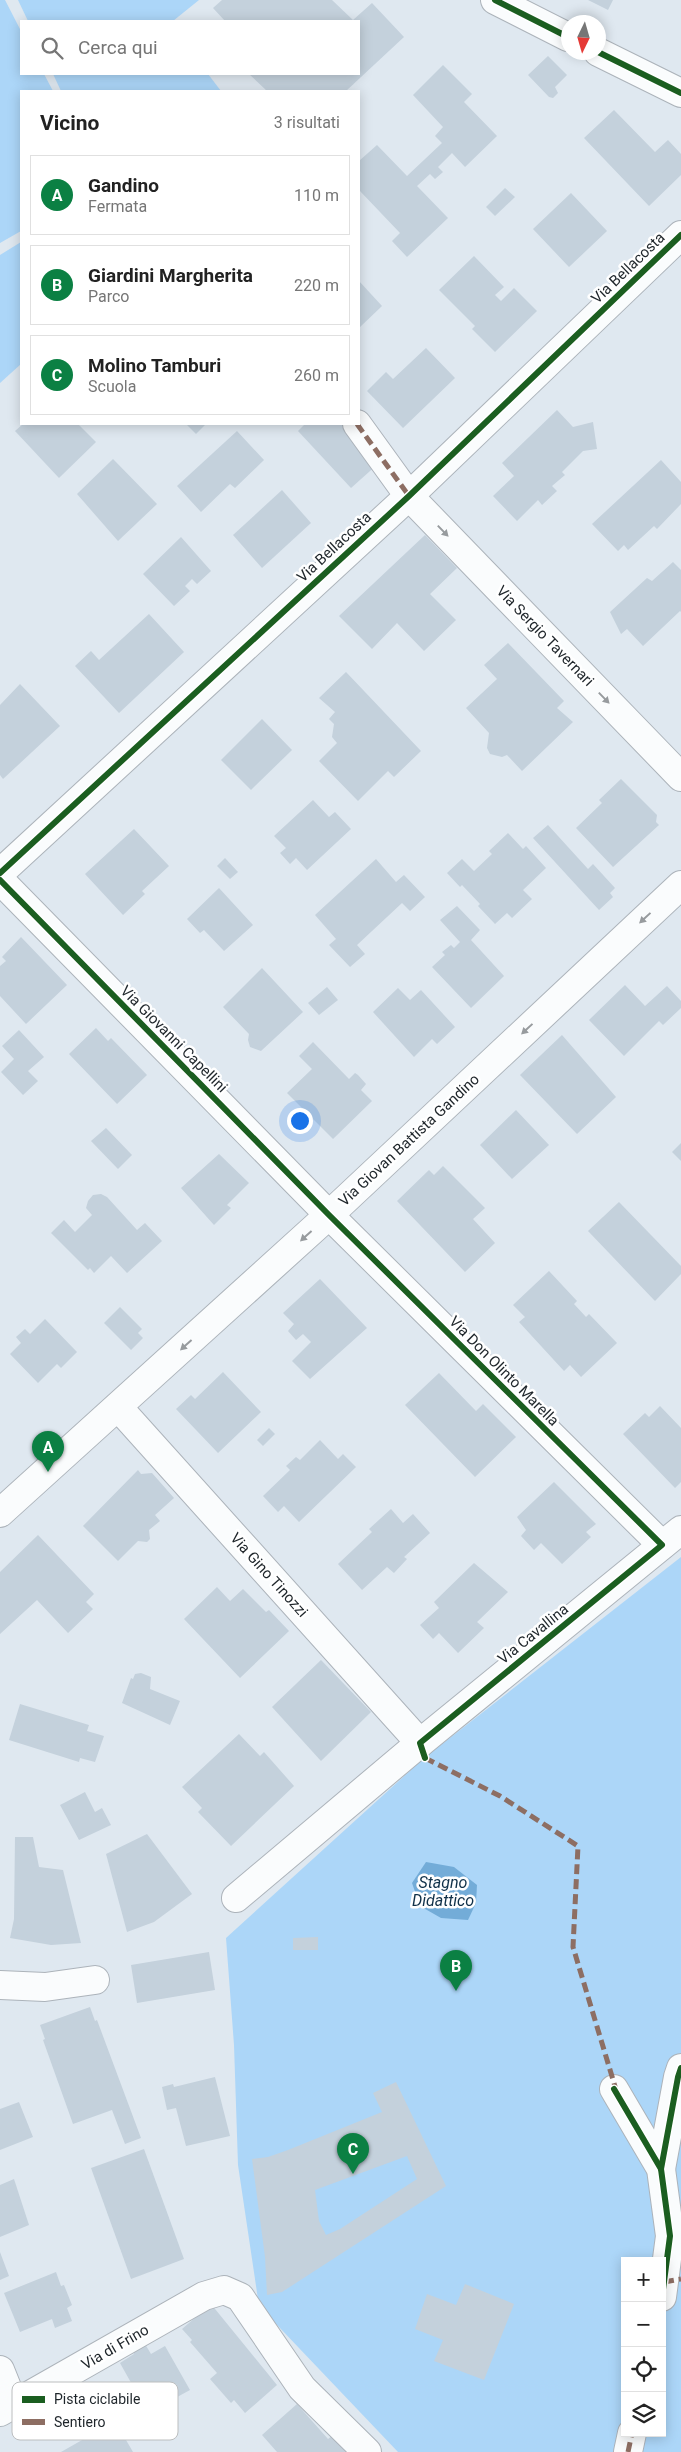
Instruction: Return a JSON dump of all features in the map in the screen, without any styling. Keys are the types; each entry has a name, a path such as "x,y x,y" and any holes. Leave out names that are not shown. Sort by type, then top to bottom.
{"street":[{"path":"495,0 561,33"},
{"path":"606,56 681,93"},
{"name":"Via Bellacosta","path":"0,873 409,496 681,235"},
{"path":"358,425 409,496"},
{"name":"Via Sergio Tavernari","path":"409,496 681,777"},
{"name":"Via Giovanni Capellini","path":"0,880 330,1215"},
{"name":"Via Giovan Battista Gandino","path":"0,1513 330,1215 681,885"},
{"name":"Via Don Olinto Marella","path":"330,1215 671,1538"},
{"name":"Via Gino Tinozzi","path":"118,1407 420,1743"},
{"name":"Via Cavallina","path":"236,1898 420,1743 671,1538"},
{"path":"0,1985 45,1987 95,1980"},
{"path":"669,2286 670,2236 661,2169 681,2068"},
{"path":"614,2089 661,2169"},
{"name":"Via di Frino","path":"53,2382 204,2296 224,2290 240,2297 302,2388 367,2452"},
{"path":"0,2370 7,2408"},
{"path":"628,2452 631,2437"}],"shaded area":[{"path":"0,0 5,0 20,29 20,75 45,75 52,90 20,90 20,232 0,243"},
{"path":"18,0 199,0 174,20 28,20"},
{"path":"53,75 209,75 220,90 61,90"},
{"path":"20,243 20,365 0,383 0,255"},
{"path":"681,1557 681,2452 398,2452 259,2306 238,2165 234,2045 226,1938 423,1759"}],"water":[{"name":"Stagno Didattico","path":"426,1862 454,1867 477,1885 476,1903 468,1920 441,1918 420,1906 412,1883"}],"building":[{"path":"222,0 332,0 353,20 224,20 213,8"},
{"path":"588,0 613,0 608,10"},
{"path":"372,3 404,37 347,90 266,90 250,75 360,75 360,20 353,20"},
{"path":"548,56 567,75 555,87 558,93 553,98 549,97 528,75"},
{"path":"443,65 472,94 464,102 497,136 465,167 452,153 438,167 443,172 435,179 430,174 417,186 448,218 407,257 392,241 400,233 360,191 360,160 377,145 407,176 442,143 435,136 443,127 413,95"},
{"path":"614,110 655,152 668,140 681,154 681,175 649,206 584,138"},
{"path":"505,188 515,197 495,216 486,207"},
{"path":"571,193 607,231 569,267 533,229"},
{"path":"474,256 504,287 495,295 501,301 514,288 537,311 495,352 472,329 475,326 439,290"},
{"path":"360,282 382,306 360,327"},
{"path":"426,348 455,378 403,428 367,391 386,372 393,379"},
{"path":"557,410 573,427 593,422 597,449 583,451 562,472 565,475 552,486 557,491 542,505 538,500 517,521 493,496 514,476 502,463"},
{"path":"22,425 79,425 96,442 59,478 15,431"},
{"path":"187,425 205,425 196,434"},
{"path":"304,425 344,425 379,463 351,488 298,431"},
{"path":"237,431 264,460 235,488 230,484 201,512 177,486"},
{"path":"113,459 157,504 118,541 77,494"},
{"path":"661,460 681,482 681,504 657,529 654,526 628,550 624,545 618,551 592,524"},
{"path":"282,490 311,523 262,568 233,535"},
{"path":"425,535 457,568 430,594 456,620 424,651 397,623 372,649 339,616"},
{"path":"181,537 211,571 197,584 192,579 185,586 190,591 174,606 143,574"},
{"path":"673,562 681,570 681,612 643,646 627,629 621,634 610,612 647,578 652,581"},
{"path":"149,614 184,652 119,713 75,666 91,651 99,660"},
{"path":"508,643 564,701 557,708 573,722 522,771 507,755 502,757 490,754 487,748 489,733 466,708 497,679 484,665"},
{"path":"346,672 421,751 394,777 388,771 358,801 319,761 337,743 332,737 334,724 329,719 335,712 319,698"},
{"path":"20,684 60,726 3,779 0,775 0,705"},
{"path":"262,719 292,750 251,790 221,760"},
{"path":"621,779 657,815 656,822 659,825 613,867 576,828 602,803 599,800"},
{"path":"313,800 329,817 335,812 351,829 307,870 296,858 290,864 280,853 286,848 274,836"},
{"path":"548,825 588,869 593,864 615,888 610,893 613,897 599,910 533,838"},
{"path":"134,829 169,866 142,891 145,894 123,915 85,874"},
{"path":"508,833 523,849 526,846 546,868 523,890 532,899 512,918 507,913 495,924 478,906 480,904 462,885 460,887 447,873 462,859 474,871 492,854 489,851"},
{"path":"225,858 238,872 230,879 217,866"},
{"path":"376,859 396,882 404,875 425,897 410,911 402,903 357,945 365,954 350,967 329,945 336,939 315,915"},
{"path":"219,888 253,925 224,951 204,930 200,933 187,919"},
{"path":"457,906 480,930 471,940 504,976 471,1008 432,967 445,955 442,952 451,945 454,948 460,942 440,920"},
{"path":"21,937 67,985 26,1024 0,996 0,966 6,961 2,957"},
{"path":"262,968 303,1012 261,1051 250,1047 249,1034 223,1007"},
{"path":"625,985 645,1006 667,986 681,1001 681,1008 663,1025 659,1021 624,1056 589,1020"},
{"path":"327,987 338,1000 319,1015 308,1003"},
{"path":"398,988 410,1000 421,990 455,1027 437,1044 432,1039 414,1057 373,1012"},
{"path":"96,1028 108,1041 111,1038 147,1075 117,1104 69,1054"},
{"path":"19,1030 44,1057 28,1071 38,1081 23,1095 1,1072 14,1059 2,1046"},
{"path":"562,1035 616,1097 577,1134 520,1075"},
{"path":"313,1042 349,1079 355,1073 358,1075 366,1084 361,1090 372,1101 333,1139 287,1093 312,1069 299,1056"},
{"path":"516,1110 549,1145 512,1179 480,1145"},
{"path":"106,1128 132,1155 118,1169 91,1141"},
{"path":"681,1143 681,1161 672,1152"},
{"path":"219,1154 249,1183 227,1205 231,1208 214,1225 181,1188"},
{"path":"443,1166 485,1208 473,1219 495,1243 465,1272 397,1201 429,1170 434,1175"},
{"path":"101,1194 107,1197 137,1230 145,1223 162,1241 127,1273 111,1256 94,1273 90,1268 88,1270 51,1233 64,1220 75,1232 92,1215 86,1208 88,1201 93,1195"},
{"path":"619,1202 681,1266 681,1274 655,1301 588,1231"},
{"path":"549,1271 577,1301 574,1304 586,1317 589,1314 617,1343 581,1377 570,1365 564,1371 519,1322 525,1317 513,1305"},
{"path":"320,1279 367,1328 310,1379 292,1361 311,1342 303,1334 296,1340 288,1331 294,1324 283,1313"},
{"path":"120,1307 142,1329 138,1333 143,1338 131,1350 104,1323"},
{"path":"45,1319 77,1352 61,1368 57,1364 38,1383 10,1354 21,1343 16,1337 25,1329 30,1334"},
{"path":"223,1372 261,1412 218,1453 176,1409 191,1395 195,1399"},
{"path":"439,1373 476,1411 483,1404 516,1437 475,1477 405,1405"},
{"path":"660,1406 681,1428 681,1482 675,1488 623,1434 645,1413 649,1417"},
{"path":"269,1428 275,1434 263,1446 257,1440"},
{"path":"320,1440 338,1459 343,1454 356,1467 299,1522 284,1506 278,1512 263,1496 290,1470 286,1466 296,1457 300,1460"},
{"path":"138,1470 141,1474 152,1473 174,1498 155,1515 160,1521 149,1530 150,1539 147,1542 138,1541 118,1561 83,1526"},
{"path":"554,1482 596,1524 586,1532 591,1537 562,1564 541,1543 534,1550 521,1536 526,1530 517,1517"},
{"path":"391,1509 403,1523 413,1514 430,1533 404,1557 407,1559 394,1573 387,1567 362,1590 338,1564 372,1532 369,1529"},
{"path":"38,1535 94,1594 86,1602 93,1609 68,1633 37,1600 0,1634 0,1572"},
{"path":"474,1563 508,1592 477,1622 484,1628 458,1653 439,1633 433,1639 420,1625 439,1608 434,1602"},
{"path":"217,1587 230,1601 243,1589 266,1612 269,1610 289,1631 240,1678 184,1619"},
{"path":"321,1660 371,1712 321,1761 272,1707"},
{"path":"141,1673 151,1677 150,1689 180,1701 170,1725 122,1703 131,1678 133,1679 135,1674"},
{"path":"20,1704 89,1725 87,1731 104,1736 95,1762 80,1758 79,1762 9,1740"},
{"path":"239,1734 260,1756 264,1752 294,1786 231,1846 198,1812 202,1808 182,1787"},
{"path":"85,1792 95,1812 102,1808 111,1825 79,1840 60,1805"},
{"path":"147,1834 192,1894 154,1922 127,1932 106,1854"},
{"path":"15,1837 33,1837 39,1867 63,1870 81,1943 51,1945 10,1938 14,1919"},
{"path":"318,1937 318,1950 293,1950 293,1938"},
{"path":"209,1952 215,1990 137,2003 131,1965"},
{"path":"90,2007 95,2021 97,2020 141,2138 125,2144 112,2110 73,2124 43,2040 45,2039 40,2025"},
{"path":"215,2077 230,2136 186,2146 176,2108 167,2110 162,2087 173,2084 174,2087"},
{"path":"396,2082 446,2186 282,2292 267,2295 265,2257 252,2159 268,2157 288,2150 382,2112 373,2093","holes":["407,2156 417,2179 340,2229 326,2235 319,2221 315,2190"]},
{"path":"19,2102 33,2137 0,2150 0,2109"},
{"path":"144,2149 184,2259 131,2279 91,2168"},
{"path":"14,2179 29,2225 0,2237 0,2185"},
{"path":"0,2252 9,2276 0,2280"},
{"path":"56,2272 61,2286 64,2285 72,2305 67,2308 72,2321 55,2328 52,2319 20,2332 4,2293"},
{"path":"465,2284 514,2304 484,2380 434,2361 443,2340 415,2329 427,2294 456,2305"},
{"path":"211,2304 277,2385 245,2413 234,2400 231,2403 210,2379 217,2373 190,2342 192,2340 182,2329"},
{"path":"145,2344 151,2354 165,2346 190,2390 178,2397 178,2382 131,2382 120,2363 134,2354 133,2352"},
{"path":"297,2404 328,2439 332,2436 346,2452 277,2452 262,2435"},
{"path":"82,2440 126,2440 133,2452 61,2452"}],"marked path":[{"path":"358,425 409,496"},
{"path":"425,1758 500,1796 578,1846 573,1947 617,2093"},
{"path":"666,2282 681,2279"},
{"path":"628,2452 631,2437"}],"cycle path":[{"path":"495,0 561,33"},
{"path":"606,56 681,93"},
{"path":"0,873 409,496 681,235"},
{"path":"0,880 329,1215 662,1545 420,1743 425,1758"},
{"path":"661,2169 681,2068"},
{"path":"614,2089 661,2169 670,2236 666,2266"}],"place":[{"name":"Gandino","path":"48,1472"},
{"name":"Giardini Margherita","path":"456,1991"},
{"name":"Molino Tamburi","path":"353,2174"}]}
